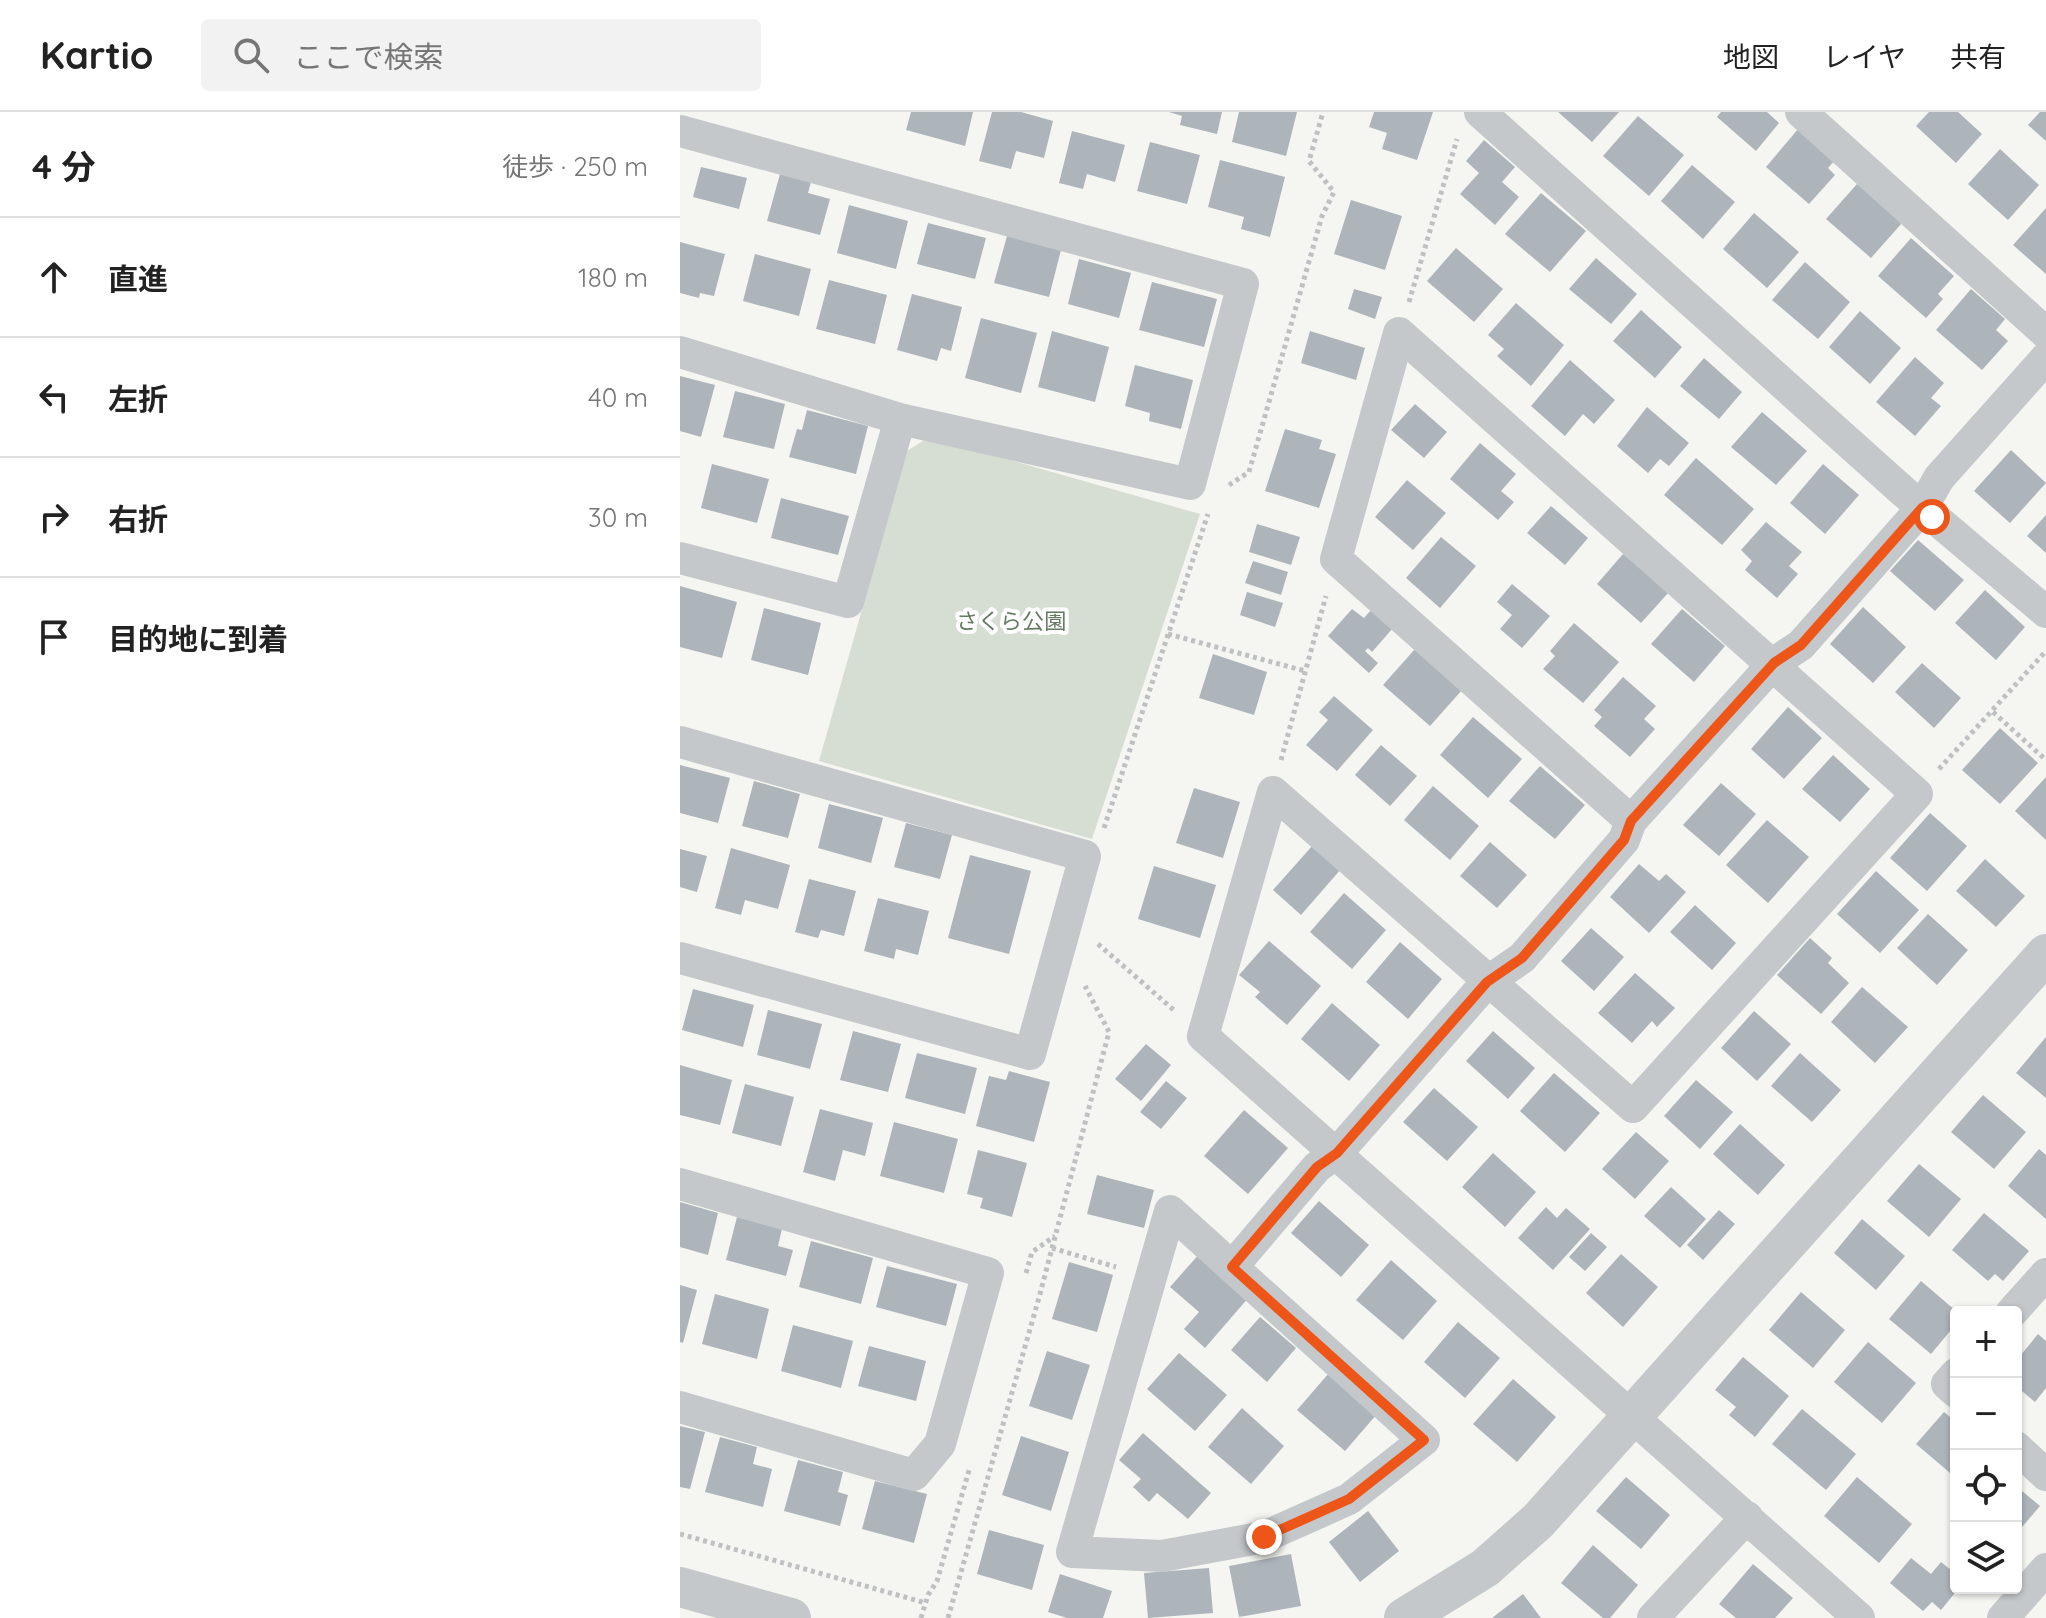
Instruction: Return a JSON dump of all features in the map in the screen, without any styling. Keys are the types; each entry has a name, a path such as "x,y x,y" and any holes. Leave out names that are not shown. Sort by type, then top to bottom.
{"street":[{"path":"1801,112 2046,333"},
{"path":"1470,119 2046,612"},
{"path":"680,131 1243,284 1190,484 900,419 680,352"},
{"path":"1631,821 1336,559 1399,333 1774,663 1917,794 1633,1107 1273,792 1203,1036 1859,1618"},
{"path":"1232,1267 1317,1167 1337,1153 1487,982 1522,958 1624,840 1631,821 1774,663 1801,645 1922,508 1939,478 2046,358"},
{"path":"680,558 848,602 900,419"},
{"path":"680,742 1085,856 1030,1054 680,958"},
{"path":"1404,1618 1485,1568 1517,1540 1632,1419 1671,1368 2046,954"},
{"path":"680,1184 988,1273 940,1444 914,1475 680,1407"},
{"path":"1170,1211 1232,1267 1424,1440 1349,1499 1264,1537 1162,1556 1072,1552 1170,1211"},
{"path":"2017,1306 2046,1274"},
{"path":"2019,1450 2046,1475"},
{"path":"1653,1618 1747,1517"},
{"path":"2003,1618 2046,1569"},
{"path":"680,1587 791,1618"}],"path":[{"path":"1226,486 1249,472 1322,216 1334,192 1309,161 1323,112"},
{"path":"1399,333 1470,119"},
{"path":"1103,831 1211,504"},
{"path":"1273,792 1336,559"},
{"path":"1168,634 1305,671"},
{"path":"1917,794 2046,651"},
{"path":"1993,712 2046,760"},
{"path":"1091,937 1203,1036"},
{"path":"948,1618 1109,1032 1080,977"},
{"path":"1052,1248 1150,1277"},
{"path":"680,1534 926,1603"}],"green space":[{"name":"さくら公園","path":"929,437 1200,514 1092,839 819,761 907,451"}],"building":[{"path":"911,112 973,112 965,146 906,130"},
{"path":"992,112 1021,112 1053,121 1044,158 1016,151 1011,169 979,161"},
{"path":"1169,112 1222,112 1217,134 1180,125 1182,116"},
{"path":"1239,112 1297,112 1286,156 1232,142"},
{"path":"1374,112 1433,112 1417,160 1382,149 1387,133 1369,127"},
{"path":"1558,112 1619,112 1592,142"},
{"path":"1721,112 1767,112 1779,123 1756,151 1717,117"},
{"path":"1929,112 1958,112 1982,134 1956,163 1916,126"},
{"path":"2040,112 2046,112 2046,141 2028,125"},
{"path":"1638,116 1684,155 1649,196 1603,156"},
{"path":"1799,128 1835,160 1828,168 1835,175 1809,204 1766,167"},
{"path":"1072,131 1125,145 1115,182 1087,174 1083,189 1059,183"},
{"path":"1484,140 1515,167 1502,182 1519,197 1495,225 1460,194 1479,173 1466,161"},
{"path":"1150,142 1200,155 1187,204 1137,191"},
{"path":"2000,149 2039,185 2008,220 1968,184"},
{"path":"1220,160 1285,177 1270,237 1241,229 1244,217 1208,207"},
{"path":"1692,165 1735,202 1703,239 1661,201"},
{"path":"701,167 747,178 739,209 693,197"},
{"path":"780,174 811,182 808,193 830,199 820,235 767,221"},
{"path":"1857,184 1902,223 1871,258 1826,219"},
{"path":"1541,193 1586,231 1550,272 1505,234"},
{"path":"1351,200 1402,216 1385,270 1334,254"},
{"path":"849,205 908,221 896,269 837,253"},
{"path":"2046,208 2046,274 2013,245"},
{"path":"1754,213 1799,252 1767,288 1723,249"},
{"path":"928,223 986,238 975,279 917,264"},
{"path":"1007,236 1061,250 1049,297 994,283"},
{"path":"1911,238 1954,276 1938,294 1943,299 1926,318 1878,276"},
{"path":"680,242 725,254 714,296 700,293 699,298 680,293"},
{"path":"1456,248 1503,289 1474,322 1427,281"},
{"path":"755,254 811,269 799,316 743,301"},
{"path":"1596,258 1637,294 1611,324 1569,289"},
{"path":"1079,259 1131,273 1119,318 1068,304"},
{"path":"1805,262 1850,302 1818,339 1772,300"},
{"path":"829,280 887,295 875,344 816,329"},
{"path":"1152,282 1217,299 1204,347 1139,330"},
{"path":"1354,289 1382,297 1375,319 1348,309"},
{"path":"1971,289 2005,319 1996,330 2008,341 1982,370 1936,330"},
{"path":"912,294 962,307 951,351 941,348 937,361 897,350"},
{"path":"1516,303 1564,345 1531,386 1497,356 1504,349 1488,335"},
{"path":"1641,310 1682,347 1655,378 1613,341"},
{"path":"1860,311 1901,348 1870,384 1829,347"},
{"path":"981,318 1037,333 1021,393 965,378"},
{"path":"1052,331 1109,347 1095,402 1038,387"},
{"path":"1310,331 1365,348 1356,380 1301,363"},
{"path":"1915,357 1944,383 1931,398 1941,406 1915,436 1876,402"},
{"path":"1704,358 1742,392 1719,419 1680,386"},
{"path":"1570,360 1615,400 1594,424 1583,414 1565,436 1531,406"},
{"path":"1135,365 1193,380 1181,429 1149,421 1150,413 1125,406"},
{"path":"680,376 715,385 701,437 680,431"},
{"path":"735,391 785,404 774,449 723,437"},
{"path":"1415,404 1447,432 1424,458 1391,430"},
{"path":"1647,407 1689,443 1669,466 1660,459 1648,473 1617,446"},
{"path":"807,410 868,426 856,474 789,457 797,429 802,430"},
{"path":"1762,412 1807,451 1776,485 1731,447"},
{"path":"1285,429 1322,440 1319,449 1336,454 1319,508 1265,491"},
{"path":"1480,443 1516,474 1501,491 1514,502 1498,520 1450,479"},
{"path":"2011,450 2046,483 2010,523 1974,491"},
{"path":"1696,458 1754,509 1722,545 1664,495"},
{"path":"712,464 769,479 757,523 701,508"},
{"path":"1823,464 1859,495 1825,534 1790,503"},
{"path":"1407,480 1446,513 1413,550 1375,517"},
{"path":"781,498 849,516 838,555 771,538"},
{"path":"1551,506 1588,538 1565,565 1527,533"},
{"path":"2046,515 2046,553 2027,536"},
{"path":"1766,522 1802,552 1789,566 1798,574 1777,598 1745,570 1752,561 1741,550"},
{"path":"1257,524 1300,537 1291,565 1249,552"},
{"path":"1441,537 1476,566 1440,608 1406,578"},
{"path":"1918,540 1964,580 1935,611 1890,571"},
{"path":"1623,554 1669,592 1641,623 1597,584"},
{"path":"1253,561 1288,572 1281,595 1245,583"},
{"path":"1512,584 1550,616 1522,648 1500,629 1512,615 1497,602"},
{"path":"680,586 737,602 722,658 680,647"},
{"path":"1985,590 2025,627 1996,660 1955,623"},
{"path":"1247,592 1283,603 1275,627 1240,615"},
{"path":"1863,607 1906,647 1873,683 1830,644"},
{"path":"764,608 821,623 808,675 751,660"},
{"path":"1352,609 1364,618 1371,610 1393,628 1372,652 1368,648 1365,651 1378,663 1369,673 1328,636"},
{"path":"1682,609 1725,646 1694,682 1651,644"},
{"path":"1574,623 1619,662 1583,703 1543,669 1555,656 1550,651"},
{"path":"1415,649 1462,690 1430,726 1383,685"},
{"path":"1213,654 1267,672 1254,715 1199,698"},
{"path":"1922,663 1961,698 1934,728 1895,692"},
{"path":"1623,677 1656,706 1644,719 1655,729 1630,757 1594,726 1602,717 1594,710"},
{"path":"1334,696 1373,730 1337,771 1306,745 1328,720 1319,712"},
{"path":"1788,707 1822,738 1784,779 1751,749"},
{"path":"1473,717 1522,759 1488,798 1440,755"},
{"path":"2000,728 2038,763 2000,804 1962,770"},
{"path":"1381,745 1417,776 1390,806 1355,775"},
{"path":"1833,755 1870,789 1840,822 1802,789"},
{"path":"680,765 730,778 718,823 680,813"},
{"path":"1540,766 1585,805 1555,839 1509,801"},
{"path":"2046,777 2046,840 2015,811"},
{"path":"754,781 800,794 788,838 742,826"},
{"path":"1721,783 1756,814 1719,856 1683,825"},
{"path":"1433,786 1479,826 1450,860 1404,820"},
{"path":"1194,788 1240,802 1223,858 1176,843"},
{"path":"829,804 883,818 871,863 818,848"},
{"path":"1930,813 1967,846 1927,891 1890,858"},
{"path":"1767,820 1809,857 1768,903 1726,865"},
{"path":"906,823 952,835 940,879 894,867"},
{"path":"1490,842 1527,875 1497,908 1460,876"},
{"path":"1313,845 1341,869 1301,915 1273,890"},
{"path":"731,848 790,865 778,909 745,900 741,915 715,908"},
{"path":"680,849 707,856 697,892 680,887"},
{"path":"970,855 1031,871 1009,954 948,938"},
{"path":"1985,859 2025,896 1996,927 1956,891"},
{"path":"1639,864 1659,881 1666,874 1686,892 1649,933 1610,897"},
{"path":"1154,866 1216,885 1200,938 1138,919"},
{"path":"1876,871 1919,910 1880,953 1837,914"},
{"path":"809,879 856,891 844,936 821,930 818,938 795,932"},
{"path":"1344,893 1386,930 1352,969 1310,932"},
{"path":"878,898 929,911 918,955 896,949 894,959 864,951"},
{"path":"1695,905 1736,943 1712,970 1670,932"},
{"path":"1928,914 1968,950 1937,985 1897,948"},
{"path":"1591,928 1624,957 1594,991 1561,961"},
{"path":"1810,938 1832,958 1828,963 1849,983 1821,1014 1777,975"},
{"path":"1269,941 1321,986 1287,1025 1255,997 1260,992 1239,975"},
{"path":"1400,942 1442,979 1408,1019 1366,982"},
{"path":"1635,973 1675,1008 1657,1027 1652,1021 1632,1043 1598,1013"},
{"path":"1862,987 1908,1027 1875,1063 1831,1022"},
{"path":"693,989 754,1005 743,1047 682,1030"},
{"path":"1332,1003 1380,1045 1349,1081 1301,1039"},
{"path":"768,1010 822,1024 810,1069 757,1055"},
{"path":"1754,1011 1791,1044 1757,1081 1721,1048"},
{"path":"853,1031 901,1044 888,1092 840,1080"},
{"path":"1493,1031 1535,1068 1508,1099 1466,1061"},
{"path":"2046,1037 2046,1098 2016,1073"},
{"path":"1146,1044 1171,1065 1141,1101 1115,1079"},
{"path":"917,1053 977,1068 965,1114 905,1098"},
{"path":"1800,1053 1841,1090 1812,1122 1771,1086"},
{"path":"680,1065 732,1080 720,1125 680,1115"},
{"path":"1009,1071 1050,1082 1034,1142 976,1126 989,1076 1006,1080"},
{"path":"1554,1073 1600,1113 1565,1152 1520,1111"},
{"path":"1696,1080 1733,1112 1700,1149 1664,1116"},
{"path":"1166,1081 1187,1098 1161,1129 1140,1112"},
{"path":"745,1084 794,1097 781,1146 732,1133"},
{"path":"1434,1088 1478,1127 1447,1161 1403,1122"},
{"path":"1983,1095 2026,1132 1994,1169 1951,1132"},
{"path":"820,1109 873,1123 865,1156 843,1150 835,1181 803,1172"},
{"path":"1244,1110 1288,1148 1248,1194 1204,1156"},
{"path":"894,1122 958,1139 944,1193 880,1176"},
{"path":"1740,1124 1785,1165 1758,1195 1713,1154"},
{"path":"1636,1132 1669,1161 1635,1199 1602,1169"},
{"path":"2039,1149 2046,1155 2046,1219 2008,1186"},
{"path":"978,1150 1027,1163 1012,1217 980,1208 983,1198 967,1194"},
{"path":"1493,1153 1536,1192 1505,1227 1462,1187"},
{"path":"1919,1164 1961,1199 1929,1237 1887,1201"},
{"path":"1097,1175 1154,1190 1144,1228 1087,1214"},
{"path":"1671,1187 1706,1219 1680,1248 1644,1216"},
{"path":"1319,1201 1369,1245 1341,1277 1291,1233"},
{"path":"680,1202 718,1213 708,1255 680,1247"},
{"path":"1546,1207 1557,1218 1566,1208 1590,1229 1553,1270 1518,1238"},
{"path":"1719,1210 1735,1224 1703,1260 1687,1245"},
{"path":"1984,1213 2029,1251 2003,1281 1995,1274 1988,1281 1952,1250"},
{"path":"737,1217 782,1229 778,1246 793,1250 786,1276 726,1260"},
{"path":"1862,1219 1905,1256 1876,1290 1834,1253"},
{"path":"1591,1233 1607,1247 1585,1271 1569,1257"},
{"path":"811,1241 873,1258 861,1304 799,1287"},
{"path":"1200,1253 1249,1297 1205,1348 1184,1329 1199,1312 1170,1287"},
{"path":"1621,1254 1658,1287 1623,1327 1586,1293"},
{"path":"1391,1260 1437,1301 1403,1340 1356,1300"},
{"path":"1069,1262 1113,1275 1097,1332 1052,1319"},
{"path":"887,1266 957,1284 946,1326 876,1307"},
{"path":"1921,1281 1950,1306 1950,1331 1931,1354 1889,1319"},
{"path":"680,1285 697,1290 683,1343 680,1342"},
{"path":"1801,1292 1845,1330 1813,1368 1769,1330"},
{"path":"715,1294 769,1309 757,1359 702,1344"},
{"path":"1260,1317 1296,1348 1267,1382 1231,1350"},
{"path":"1458,1322 1500,1358 1465,1398 1424,1362"},
{"path":"793,1325 853,1341 841,1388 781,1371"},
{"path":"2038,1334 2046,1341 2046,1388 2035,1402 2022,1391 2022,1354"},
{"path":"1868,1342 1916,1383 1882,1423 1834,1382"},
{"path":"869,1346 926,1361 916,1401 858,1386"},
{"path":"1047,1351 1090,1365 1072,1420 1029,1406"},
{"path":"1179,1353 1227,1395 1195,1431 1147,1389"},
{"path":"1743,1357 1789,1396 1755,1437 1729,1415 1736,1407 1715,1390"},
{"path":"1329,1373 1377,1414 1345,1451 1297,1410"},
{"path":"1513,1379 1556,1417 1517,1462 1473,1424"},
{"path":"1242,1408 1284,1446 1251,1484 1208,1447"},
{"path":"1802,1409 1856,1454 1826,1490 1772,1444"},
{"path":"1944,1412 1950,1417 1950,1473 1916,1444"},
{"path":"680,1426 705,1432 690,1489 680,1487"},
{"path":"1143,1433 1211,1493 1188,1519 1157,1493 1149,1502 1133,1487 1141,1479 1119,1460"},
{"path":"1021,1436 1069,1452 1051,1511 1002,1495"},
{"path":"720,1437 757,1447 753,1464 772,1469 763,1507 705,1492"},
{"path":"798,1460 843,1472 838,1492 848,1495 840,1526 784,1511"},
{"path":"1626,1477 1670,1515 1641,1549 1596,1511"},
{"path":"1857,1477 1912,1524 1879,1563 1824,1516"},
{"path":"875,1481 927,1494 914,1543 862,1529"},
{"path":"2022,1491 2040,1506 2022,1527"},
{"path":"1368,1511 1399,1551 1360,1582 1329,1542"},
{"path":"989,1530 1044,1545 1032,1590 977,1574"},
{"path":"1593,1545 1638,1585 1610,1618 1603,1618 1561,1583"},
{"path":"1291,1554 1301,1606 1239,1617 1229,1566"},
{"path":"1911,1558 1931,1574 1941,1562 1950,1569 1950,1594 1954,1594 1941,1610 1932,1602 1923,1611 1890,1583"},
{"path":"1753,1564 1793,1598 1775,1618 1736,1618 1719,1604"},
{"path":"1209,1568 1213,1613 1148,1618 1144,1573"},
{"path":"1060,1574 1112,1591 1103,1618 1067,1618 1048,1612"},
{"path":"1523,1594 1541,1618 1492,1618"}],"route":[{"path":"1264,1537 1349,1499 1424,1440 1232,1267 1317,1167 1337,1153 1487,982 1522,958 1624,840 1631,821 1774,663 1801,645 1922,508 1932,517"}]}
